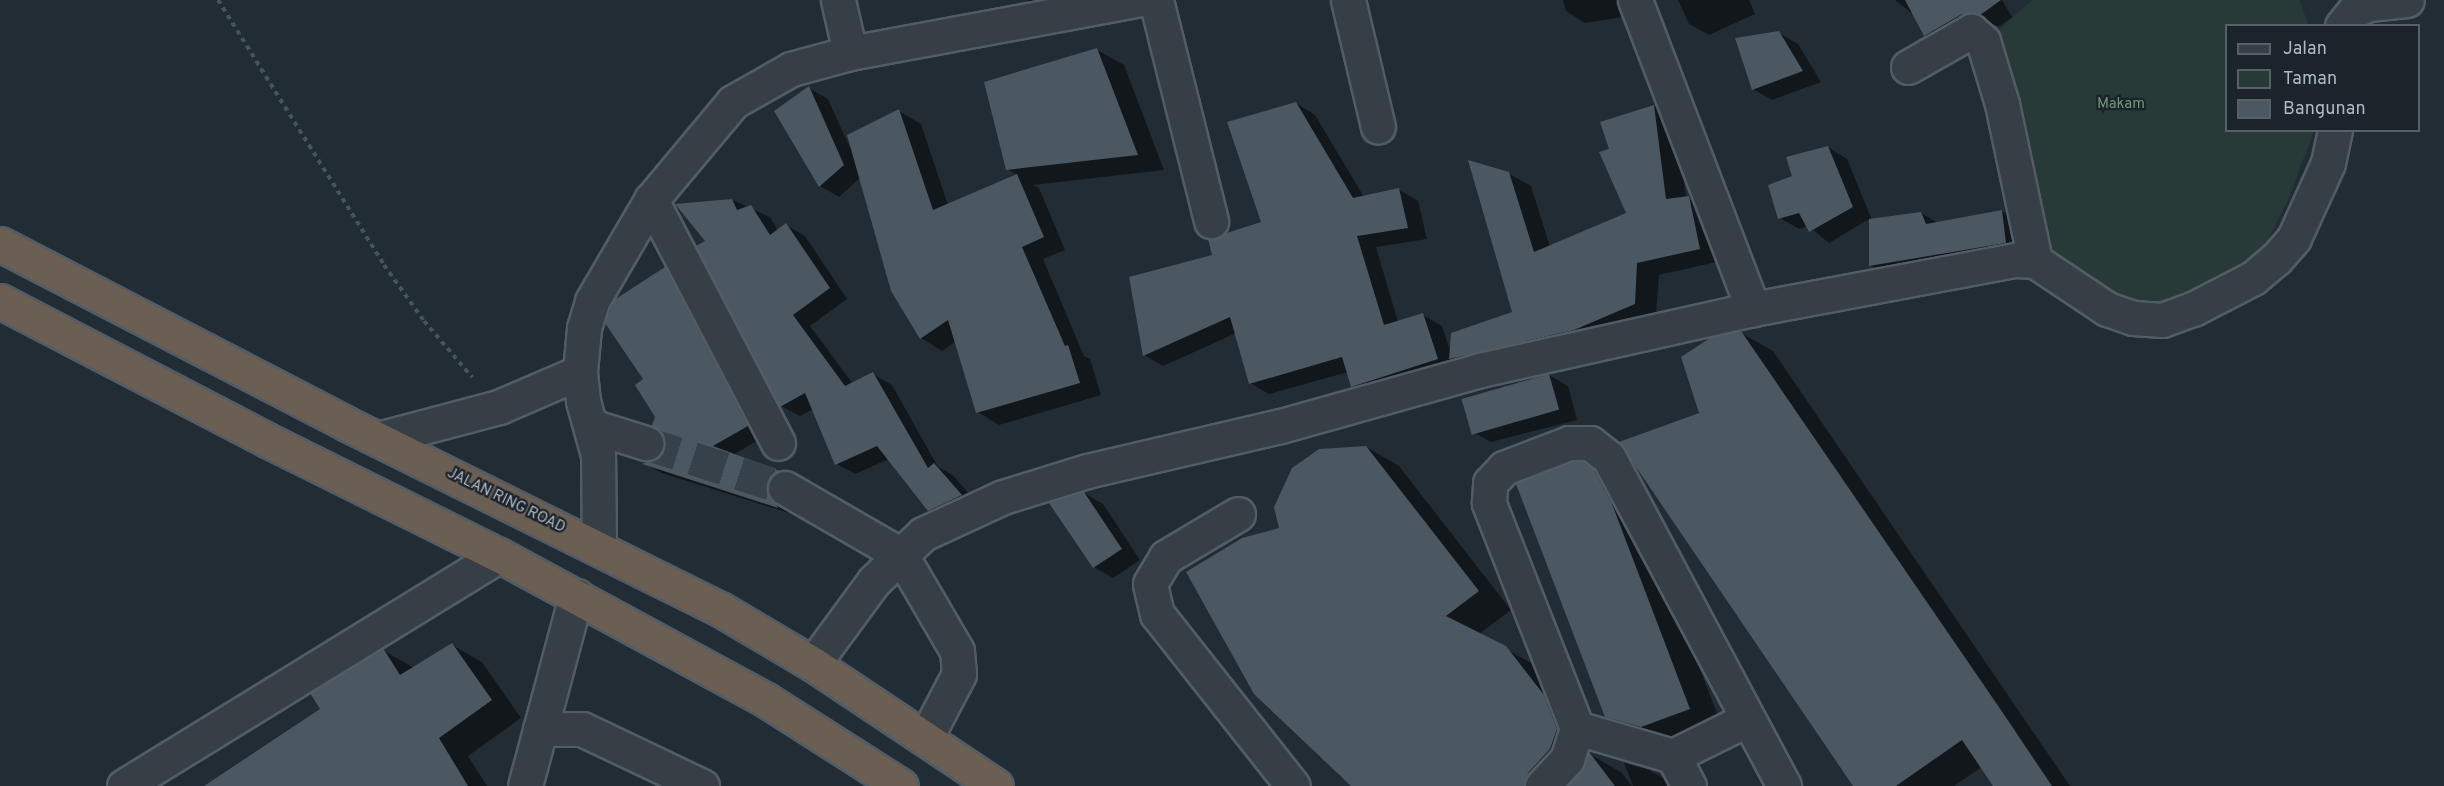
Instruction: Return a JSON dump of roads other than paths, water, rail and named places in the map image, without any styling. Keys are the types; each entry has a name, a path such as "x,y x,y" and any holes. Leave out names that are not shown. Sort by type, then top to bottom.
{"highway":[{"name":"JALAN RING ROAD","path":"0,243 378,439 599,546 813,664 926,737 996,786"},
{"path":"40,320 65,278"},
{"path":"0,301 257,435 499,555 576,596 766,700 901,786"}],"street":[{"path":"838,0 850,53"},
{"path":"599,546 598,455 580,372 584,328 592,301 651,200 733,102 791,69 850,53 1137,0"},
{"path":"1156,0 1211,221"},
{"path":"1348,0 1378,127"},
{"path":"1635,0 1753,309"},
{"path":"2344,24 2355,10 2369,4 2408,0"},
{"path":"1908,67 1971,31 1983,41 2002,104 2034,261"},
{"path":"813,664 857,602 923,534 1053,479 1281,426 1480,370 1753,309 2015,260 2034,261 2106,309 2133,318 2162,320 2193,309 2253,278 2276,259 2294,238 2328,164 2335,132"},
{"path":"651,200 777,443"},
{"path":"378,439 499,407 580,372"},
{"path":"591,426 646,443"},
{"path":"1542,786 1568,759 1577,728 1489,503 1490,483 1504,468 1569,443 1590,443 1609,458 1746,720 1784,786"},
{"path":"785,488 901,555 960,663 959,674 926,737"},
{"path":"1238,514 1166,557 1150,584 1156,614 1293,786"},
{"path":"124,786 499,555"},
{"path":"525,786 576,596"},
{"path":"1577,728 1673,756 1746,720"},
{"path":"540,729 582,729 702,786"},
{"path":"1673,756 1689,786"}],"tunnel":[{"path":"646,443 785,488"}],"park label":[{"name":"Makam","path":"2121,105"}]}
